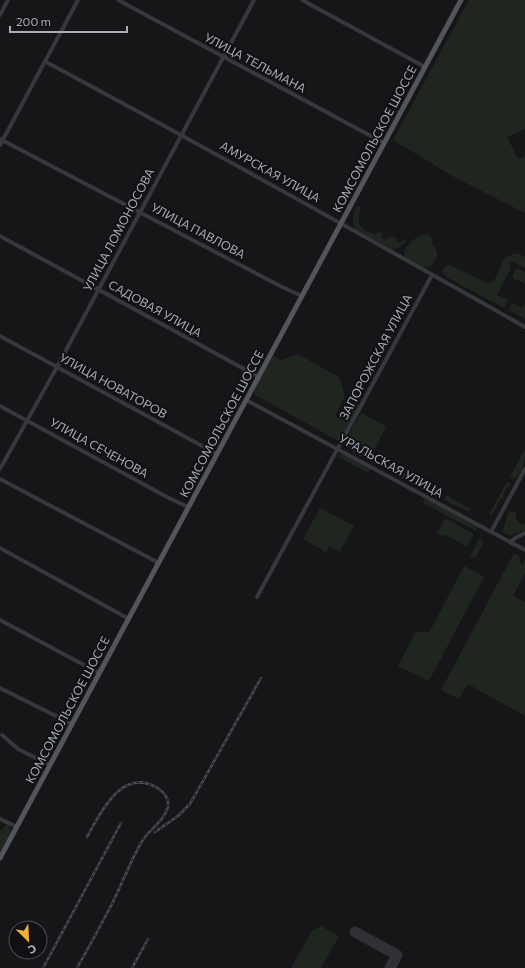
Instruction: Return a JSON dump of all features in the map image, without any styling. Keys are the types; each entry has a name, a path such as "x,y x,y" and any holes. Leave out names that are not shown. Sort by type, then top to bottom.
{"main road":[{"name":"КОМСОМОЛЬСКОЕ ШОССЕ","path":"0,858 460,0"}],"street":[{"path":"0,14 8,0"},
{"path":"0,145 1,139 46,62 78,0"},
{"name":"УЛИЦА ТЕЛЬМАНА","path":"118,0 384,143"},
{"name":"УЛИЦА ЛОМОНОСОВА","path":"0,470 254,0"},
{"path":"302,0 424,67"},
{"name":"АМУРСКАЯ УЛИЦА","path":"46,62 181,134 525,327"},
{"name":"УЛИЦА ПАВЛОВА","path":"1,139 282,287 302,296"},
{"name":"САДОВАЯ УЛИЦА","path":"0,236 259,377"},
{"name":"ЗАПОРОЖСКАЯ УЛИЦА","path":"257,597 432,275"},
{"name":"УЛИЦА НОВАТОРОВ","path":"0,336 217,454"},
{"name":"УРАЛЬСКАЯ УЛИЦА","path":"246,400 338,448 525,550"},
{"name":"УЛИЦА СЕЧЕНОВА","path":"0,406 188,507"},
{"path":"491,532 525,469"},
{"path":"0,479 159,563"},
{"path":"510,542 525,533"},
{"path":"0,548 129,619"},
{"path":"0,620 99,673"},
{"path":"0,688 72,724"},
{"path":"2,735 18,749 50,765"},
{"path":"0,819 17,827"}],"shaded area":[{"path":"469,0 525,0 525,129 507,137 518,159 525,156 525,213 456,178 393,140"},
{"path":"358,206 361,207 359,212 359,221 362,228 369,233 382,233 382,238 386,240 388,237 393,236 397,239 398,243 405,239 406,242 398,248 391,249 356,230 353,224 353,218 354,212"},
{"path":"427,234 433,239 432,244 437,252 437,255 431,266 423,268 405,258 404,254 405,249 411,242 419,236"},
{"path":"518,253 525,257 525,268 512,261 509,262 511,268 497,295 508,300 504,308 448,278 442,273 445,266 450,265 487,283 491,283 495,279 505,257"},
{"path":"516,269 525,272 525,284 513,278"},
{"path":"512,303 522,308 525,303 525,319 509,310"},
{"path":"298,354 339,377 345,396 335,416 345,421 354,403 359,406 340,442 255,395 253,390 273,355 281,360"},
{"path":"361,413 386,426 372,456 366,458 351,451 348,447 348,437"},
{"path":"525,449 522,470 517,477 513,479 510,477"},
{"path":"345,454 371,468 368,473 337,456"},
{"path":"399,471 438,491 436,496 396,475"},
{"path":"507,482 510,483 511,486 507,488 503,496 504,500 501,498 492,516 489,514"},
{"path":"446,495 471,509 469,512 444,500"},
{"path":"425,498 478,526 476,531 423,503"},
{"path":"320,508 354,526 340,552 329,547 326,552 303,539"},
{"path":"509,511 517,513 516,519 521,524 525,524 525,530 510,535 504,533 503,530"},
{"path":"445,518 474,534 467,547 446,535 443,536 437,534"},
{"path":"479,539 484,542 475,559 470,556"},
{"path":"514,553 520,557 520,563 524,564 524,559 525,560 525,573 513,596 525,602 525,716 468,684 459,699 441,690"},
{"path":"464,566 484,577 429,681 398,666 415,633 422,631 429,633"},
{"path":"7,824 10,826 11,832 0,852 0,829 2,830"},
{"path":"321,926 339,936 321,968 291,968 312,931"}],"taxiway":[{"path":"355,932 397,955 390,968"}],"railway":[{"path":"155,832 178,816 190,804 261,678"},
{"path":"77,968 112,904 141,843 160,822 166,812 168,807 166,796 159,789 146,783 135,783 124,787 106,804 87,837"},
{"path":"43,968 121,823"},
{"path":"132,968 148,939"}]}
